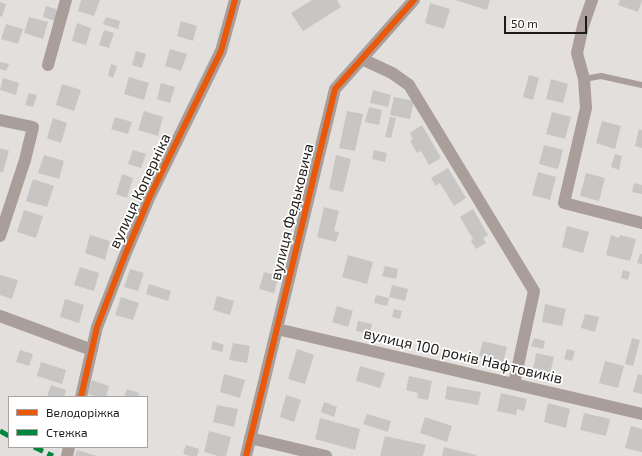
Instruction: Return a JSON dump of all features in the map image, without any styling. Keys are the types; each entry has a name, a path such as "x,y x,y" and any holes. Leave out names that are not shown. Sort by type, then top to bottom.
{"street":[{"path":"48,65 66,0"},
{"name":"вулиця Коперніка","path":"81,396 97,327 150,196 221,51 235,0"},
{"name":"вулиця Федьковича","path":"246,456 335,90 414,0"},
{"path":"592,0 583,26 577,53 584,79 586,108 564,203 642,223"},
{"path":"362,59 392,73 409,85 534,291 514,384"},
{"path":"0,120 33,127 25,160 0,236"},
{"path":"0,316 92,350"},
{"name":"вулиця 100 років Нафтовиків","path":"277,329 642,414"},
{"path":"250,438 326,456"}],"lane":[{"path":"584,79 601,76 642,85"}],"building":[{"path":"81,0 100,0 94,16 78,11"},
{"path":"312,0 337,0 341,7 303,31 291,13"},
{"path":"455,0 490,0 487,10"},
{"path":"620,0 642,1 638,12 618,5"},
{"path":"0,2 6,4 2,17 0,16"},
{"path":"430,3 450,9 444,29 425,23"},
{"path":"46,6 59,10 56,21 43,17"},
{"path":"29,17 48,22 43,39 24,33"},
{"path":"106,17 120,21 118,29 103,24"},
{"path":"181,21 197,26 193,41 177,36"},
{"path":"77,23 91,28 86,45 72,41"},
{"path":"6,24 23,29 18,44 1,39"},
{"path":"104,30 114,33 109,48 99,45"},
{"path":"170,49 187,54 181,71 165,66"},
{"path":"136,51 146,54 142,68 132,65"},
{"path":"0,62 9,64 6,71 0,69"},
{"path":"111,64 117,66 113,78 108,76"},
{"path":"529,75 539,78 533,100 523,97"},
{"path":"129,77 149,83 144,100 124,94"},
{"path":"3,78 19,83 16,95 0,90"},
{"path":"551,79 568,84 563,103 546,99"},
{"path":"161,83 175,87 170,103 157,99"},
{"path":"62,84 81,90 74,111 56,105"},
{"path":"373,90 391,95 388,107 370,103"},
{"path":"29,93 37,95 33,107 25,105"},
{"path":"394,97 414,101 410,119 390,115"},
{"path":"369,107 382,110 379,125 365,122"},
{"path":"144,111 163,117 158,136 138,130"},
{"path":"347,111 363,114 355,151 339,148"},
{"path":"552,112 571,117 565,139 546,134"},
{"path":"115,117 132,122 128,134 111,129"},
{"path":"390,117 396,118 391,138 385,137"},
{"path":"53,118 67,123 61,143 47,138"},
{"path":"602,121 621,126 615,149 596,143"},
{"path":"422,125 441,158 429,165 421,151 417,153 410,141 413,139 410,133"},
{"path":"639,129 642,130 642,148 635,146"},
{"path":"544,145 563,150 558,169 539,164"},
{"path":"0,148 9,151 3,172 0,172"},
{"path":"133,150 146,154 141,168 128,164"},
{"path":"374,150 387,153 385,162 372,159"},
{"path":"615,154 622,156 619,170 611,167"},
{"path":"44,155 64,161 59,179 38,173"},
{"path":"336,155 351,159 343,192 329,189"},
{"path":"448,168 466,198 454,206 440,183 436,186 431,178"},
{"path":"538,172 556,177 550,200 532,195"},
{"path":"586,173 605,178 599,201 580,196"},
{"path":"122,174 133,178 127,198 116,194"},
{"path":"33,179 54,186 47,207 26,201"},
{"path":"634,183 642,185 642,194 632,192"},
{"path":"324,207 339,211 334,231 339,232 336,242 317,237"},
{"path":"473,209 488,235 483,238 486,243 476,249 471,241 473,239 460,217"},
{"path":"24,210 43,216 36,238 17,232"},
{"path":"567,226 589,232 583,253 562,247"},
{"path":"90,235 110,241 105,260 85,253"},
{"path":"611,235 619,238 620,235 636,239 630,261 606,255"},
{"path":"640,254 642,254 642,264 637,263"},
{"path":"348,255 373,262 367,284 342,277"},
{"path":"385,266 398,269 396,279 382,276"},
{"path":"80,267 99,273 94,291 74,285"},
{"path":"130,269 144,273 138,291 124,287"},
{"path":"623,270 630,272 628,280 621,278"},
{"path":"264,272 279,276 274,293 259,289"},
{"path":"0,275 18,280 12,299 0,295"},
{"path":"149,284 171,291 168,301 146,294"},
{"path":"392,285 408,289 405,301 389,297"},
{"path":"376,295 389,298 387,306 374,303"},
{"path":"217,296 234,301 230,315 213,310"},
{"path":"121,297 139,303 133,320 115,315"},
{"path":"65,299 84,305 79,323 60,317"},
{"path":"545,304 566,309 562,326 542,322"},
{"path":"337,306 353,311 348,327 332,322"},
{"path":"394,309 402,311 400,319 392,317"},
{"path":"585,314 599,317 595,332 581,328"},
{"path":"358,321 372,324 370,334 356,331"},
{"path":"534,338 545,341 543,349 531,346"},
{"path":"632,338 640,340 633,366 625,364"},
{"path":"213,341 224,345 222,352 211,349"},
{"path":"483,341 507,347 503,362 479,356"},
{"path":"233,343 250,346 247,363 229,360"},
{"path":"297,349 314,355 305,384 288,379"},
{"path":"567,349 575,351 572,361 564,359"},
{"path":"20,350 33,354 29,366 16,362"},
{"path":"536,353 554,357 550,373 533,370"},
{"path":"605,361 624,366 618,388 599,383"},
{"path":"41,362 66,370 62,384 37,376"},
{"path":"360,366 385,373 380,388 356,381"},
{"path":"224,374 245,380 240,398 220,392"},
{"path":"638,374 642,375 642,394 633,392"},
{"path":"409,376 432,381 428,400 417,398 418,393 406,390"},
{"path":"92,380 109,386 106,396 95,396 88,394"},
{"path":"51,385 66,390 64,396 47,396"},
{"path":"447,386 481,392 478,405 445,399"},
{"path":"127,389 139,393 138,396 124,396"},
{"path":"501,393 527,399 524,411 517,409 516,415 497,411"},
{"path":"286,395 301,400 294,422 280,417"},
{"path":"324,402 337,407 334,417 321,412"},
{"path":"548,403 570,409 566,428 544,422"},
{"path":"217,405 238,409 234,427 213,422"},
{"path":"584,413 610,419 606,436 580,430"},
{"path":"367,414 391,421 388,432 363,424"},
{"path":"425,417 452,426 447,442 420,433"},
{"path":"320,418 360,429 355,450 315,439"},
{"path":"631,426 642,429 642,452 625,448"},
{"path":"209,431 231,437 226,456 218,456 204,452"},
{"path":"385,436 426,445 423,456 380,456"},
{"path":"186,445 199,449 197,456 183,454"},
{"path":"444,447 476,455 476,456 442,456"},
{"path":"77,450 97,456 75,456"}],"marked path":[{"path":"0,431 8,435"},
{"path":"36,448 53,456"}],"cycle path":[{"path":"81,396 97,327 150,196 221,51 235,0"},
{"path":"246,456 335,89 414,0"}]}
